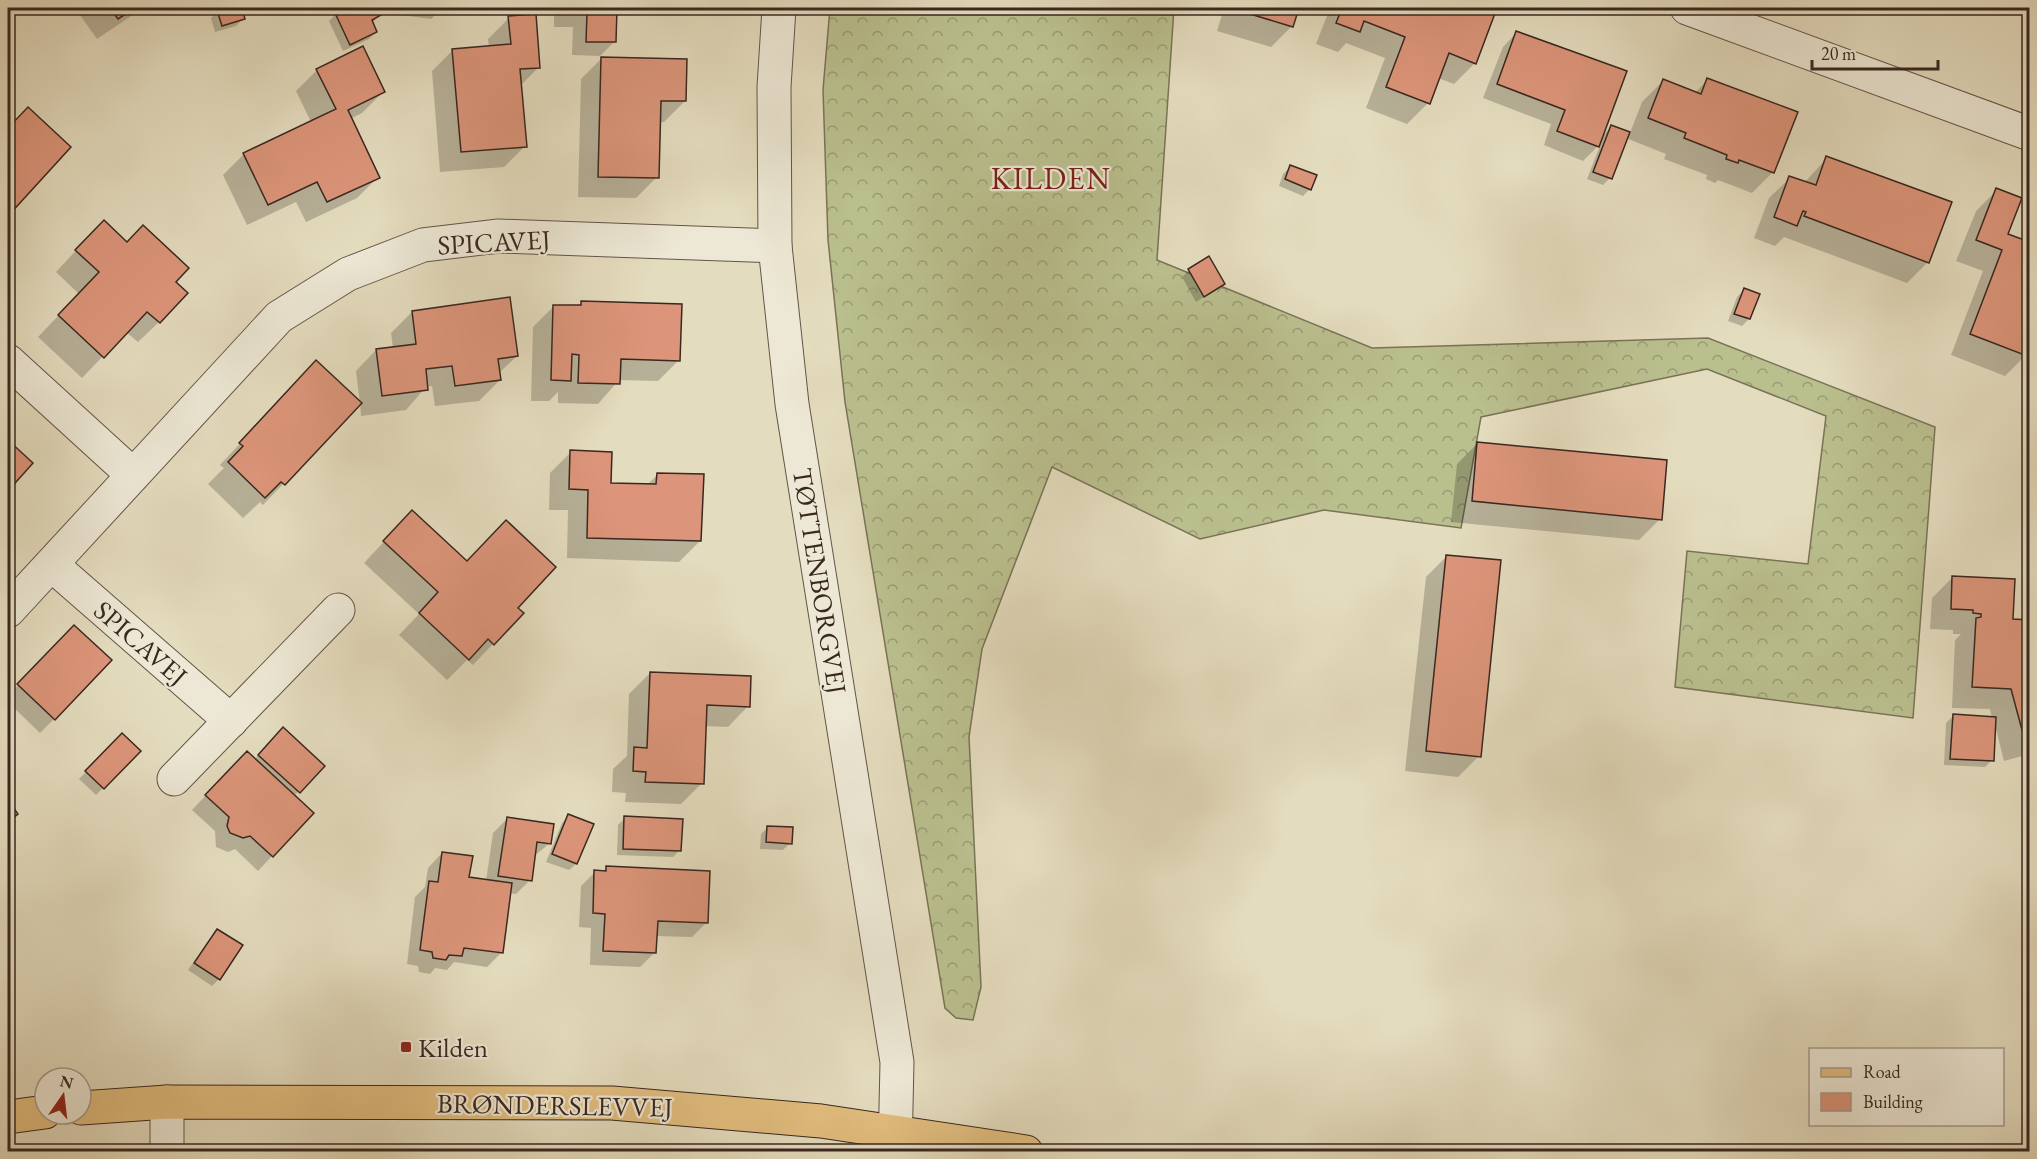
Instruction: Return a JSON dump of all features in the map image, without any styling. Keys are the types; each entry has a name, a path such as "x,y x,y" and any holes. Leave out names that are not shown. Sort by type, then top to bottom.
{"main road":[{"name":"BRØNDERSLEVVEJ","path":"93,1107 167,1102 612,1103 820,1120 895,1142 1026,1152"},
{"path":"8,1117 33,1114"}],"street":[{"name":"TØTTENBORGVEJ","path":"779,8 774,87 775,246 792,404 897,1062 895,1142"},
{"path":"1688,8 2030,134"},
{"name":"SPICAVEJ","path":"8,611 52,566 279,317 348,274 423,245 498,236 775,246"},
{"path":"8,361 133,475"},
{"name":"SPICAVEJ","path":"52,566 231,721"},
{"path":"174,779 338,610"},
{"path":"167,1102 167,1152"}],"green space":[{"path":"830,8 1174,8 1157,260 1372,348 1708,338 1935,427 1913,718 1675,687 1687,551 1808,564 1826,416 1707,369 1481,417 1461,528 1324,510 1200,539 1052,467 982,649 969,737 981,987 973,1020 956,1018 945,1008 845,402 828,240 823,90"}],"building":[{"path":"110,8 135,8 118,19"},
{"path":"242,8 245,19 222,26 217,10"},
{"path":"347,8 383,8 381,15 372,20 377,32 350,45 335,13"},
{"path":"421,8 439,8 439,12 421,12"},
{"path":"568,8 617,8 616,42 586,42 587,13 567,13"},
{"path":"1238,8 1299,8 1293,27 1237,10"},
{"path":"1342,8 1497,8 1476,64 1449,53 1430,104 1386,87 1405,37 1364,21 1360,32 1336,23"},
{"path":"536,14 540,68 520,69 527,147 461,152 452,49 511,44 508,16"},
{"path":"1516,31 1627,71 1599,147 1557,131 1565,110 1497,84"},
{"path":"363,46 385,92 348,110 380,178 327,202 317,182 268,205 243,153 336,109 316,69"},
{"path":"601,57 687,59 686,101 661,101 659,178 598,177"},
{"path":"1707,78 1798,112 1774,173 1739,160 1738,163 1726,159 1727,155 1684,138 1686,133 1648,118 1663,79 1701,94"},
{"path":"28,107 71,147 8,216 8,128"},
{"path":"1611,125 1630,132 1612,179 1593,172"},
{"path":"1826,156 1952,202 1929,263 1804,216 1806,212 1803,211 1797,226 1774,217 1789,176 1816,185"},
{"path":"1290,165 1317,175 1311,190 1285,179"},
{"path":"1996,188 2022,198 2008,234 2030,242 2027,356 1970,334 2002,250 1976,240"},
{"path":"104,220 127,242 143,225 189,268 176,282 188,293 160,323 147,312 104,358 58,315 99,272 75,250"},
{"path":"1209,256 1225,284 1204,297 1188,269"},
{"path":"1744,288 1760,294 1750,319 1734,314"},
{"path":"510,297 518,356 498,359 501,380 455,386 452,366 426,369 428,390 382,396 376,349 416,344 412,311"},
{"path":"581,301 682,304 680,361 621,359 620,384 578,383 579,355 572,354 571,381 551,380 553,305 581,305"},
{"path":"316,360 362,403 285,485 281,482 265,498 228,462 243,446 239,443"},
{"path":"8,440 33,463 8,491"},
{"path":"1477,442 1667,460 1662,520 1472,501"},
{"path":"570,450 612,452 611,483 656,484 657,473 704,474 701,541 587,538 588,490 569,489"},
{"path":"412,510 467,561 506,520 556,567 518,608 524,613 494,645 488,639 469,660 419,613 438,592 383,541"},
{"path":"1446,555 1501,560 1481,757 1426,751"},
{"path":"1952,576 2015,579 2013,619 2030,620 2030,739 2025,741 2011,689 1972,687 1976,618 1981,617 1981,614 1973,613 1973,610 1951,609"},
{"path":"74,625 112,660 55,720 17,684"},
{"path":"650,672 751,676 750,707 707,705 704,784 645,782 646,772 633,771 634,747 647,748"},
{"path":"1953,714 1996,717 1994,761 1950,759"},
{"path":"283,727 325,766 300,793 258,755"},
{"path":"122,733 141,751 104,789 85,771"},
{"path":"247,751 314,813 273,857 250,836 243,838 230,833 227,826 229,817 205,795"},
{"path":"8,800 18,814 8,822"},
{"path":"568,814 594,824 577,864 552,854"},
{"path":"624,816 683,819 681,851 623,849"},
{"path":"507,817 554,824 551,844 537,842 532,881 498,876"},
{"path":"767,826 793,827 792,844 766,842"},
{"path":"442,852 473,856 469,877 512,883 503,953 464,948 462,956 449,955 446,960 433,958 432,952 420,950 429,881 438,882"},
{"path":"606,866 710,871 708,923 658,921 656,953 603,951 605,914 593,913 594,870 606,871"},
{"path":"217,929 243,945 220,980 194,963"},
{"path":"8,1013 14,1050 8,1051"}],"place":[{"name":"Kilden","path":"406,1047"}],"district":[{"name":"KILDEN","path":"1051,178"}]}
